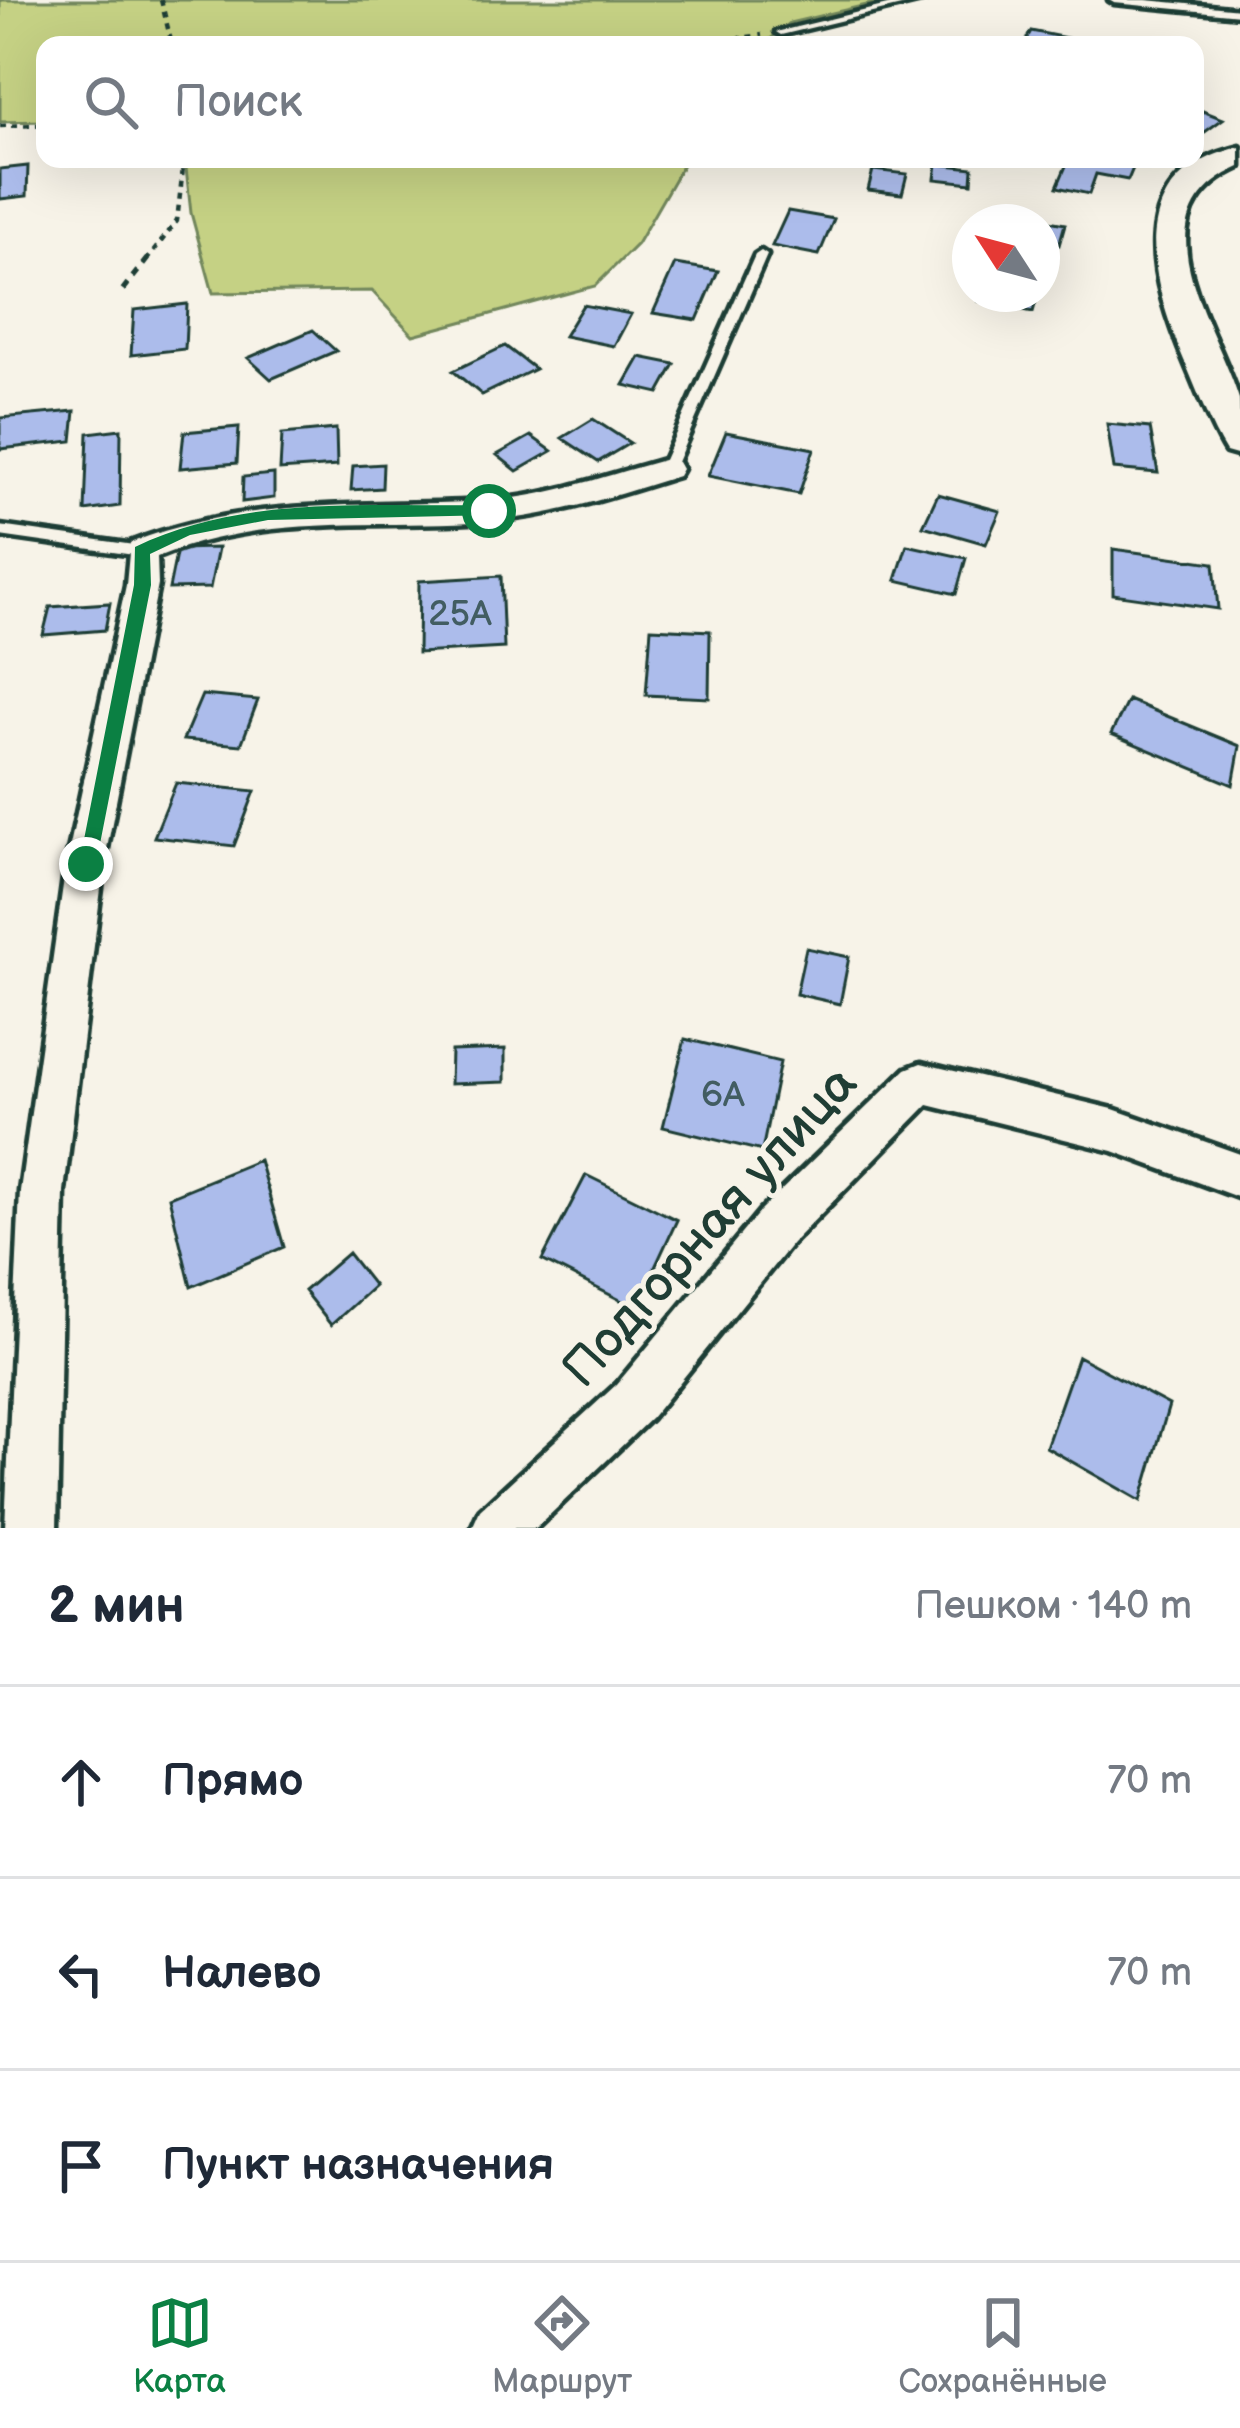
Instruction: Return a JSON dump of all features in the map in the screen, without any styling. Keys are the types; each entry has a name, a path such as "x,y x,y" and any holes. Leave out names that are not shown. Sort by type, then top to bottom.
{"street":[{"path":"1240,156 1193,181 1179,195 1171,226 1176,288 1240,443"},
{"path":"32,1528 42,1191 86,864 142,585 141,551 186,530 268,514 489,511 566,499 667,469"},
{"name":"Подгорная улица","path":"498,1528 634,1402 776,1227 921,1083 1113,1130 1240,1176"}],"lane":[{"path":"781,32 921,0"},
{"path":"1114,0 1240,12"},
{"path":"667,469 761,255"},
{"path":"0,531 141,551"}],"path":[{"path":"161,0 170,36"},
{"path":"752,36 781,32"},
{"path":"0,126 36,125"},
{"path":"123,290 177,220 183,168"}],"green space":[{"path":"0,0 888,0 790,23 774,36 36,36 36,121 0,122"},
{"path":"186,168 681,168 637,244 595,286 413,335 372,291 213,293 191,213"}],"building":[{"path":"1204,112 1223,119 1204,133"},
{"path":"28,166 27,196 0,199 0,169"},
{"path":"936,168 973,168 972,183 935,179"},
{"path":"1065,168 1133,168 1128,180 1096,174 1089,194 1057,187"},
{"path":"873,170 907,174 902,194 868,190"},
{"path":"788,211 834,219 819,255 772,246"},
{"path":"675,264 718,271 697,320 653,313"},
{"path":"187,304 185,349 131,355 134,310"},
{"path":"583,305 631,314 614,346 564,336"},
{"path":"313,330 336,351 271,379 248,358"},
{"path":"505,346 535,369 482,395 453,371"},
{"path":"640,357 675,364 659,393 624,385"},
{"path":"75,411 72,441 0,449 0,418"},
{"path":"593,419 630,443 598,462 562,438"},
{"path":"1107,424 1150,428 1158,473 1114,469"},
{"path":"239,427 237,463 180,468 184,432"},
{"path":"121,429 120,506 85,511 88,433"},
{"path":"336,429 337,466 280,470 282,434"},
{"path":"726,432 814,449 799,494 708,476"},
{"path":"531,436 552,451 517,471 497,455"},
{"path":"383,464 382,488 351,490 353,466"},
{"path":"274,474 274,498 242,502 243,477"},
{"path":"938,494 1000,511 986,544 923,526"},
{"path":"907,545 966,558 956,594 896,580"},
{"path":"218,548 210,588 169,589 177,549"},
{"path":"1113,549 1214,563 1218,609 1113,594"},
{"path":"501,576 504,648 418,653 419,581"},
{"path":"110,603 105,630 43,635 50,607"},
{"path":"651,628 710,631 709,698 646,695"},
{"path":"202,695 258,700 241,745 183,740"},
{"path":"1128,700 1240,746 1233,785 1111,734"},
{"path":"176,783 255,791 234,846 154,837"},
{"path":"806,948 849,957 840,1004 796,994"},
{"path":"685,1039 780,1062 762,1151 663,1127"},
{"path":"505,1049 505,1082 450,1084 451,1051"},
{"path":"259,1160 284,1247 191,1287 169,1197"},
{"path":"586,1175 677,1220 636,1308 542,1260"},
{"path":"348,1253 374,1286 331,1325 304,1291"},
{"path":"1078,1356 1169,1405 1141,1501 1046,1447"}],"route":[{"path":"86,864 142,585 141,551 186,530 268,514 489,511"}]}
